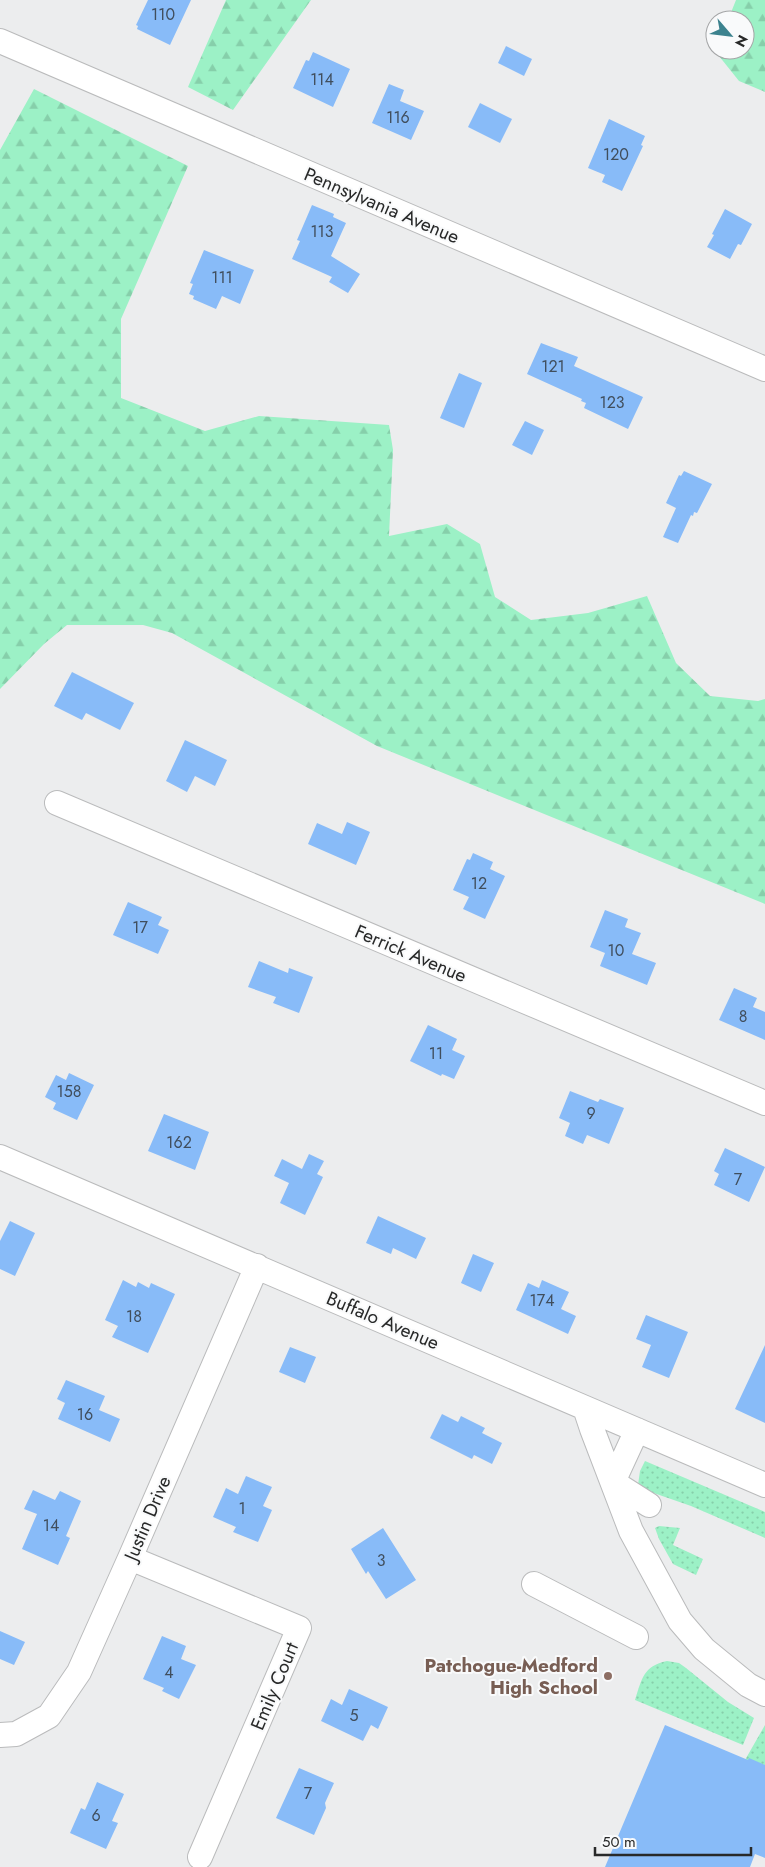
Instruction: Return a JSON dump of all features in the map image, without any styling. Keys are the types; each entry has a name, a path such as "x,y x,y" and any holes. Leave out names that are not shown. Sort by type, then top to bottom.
{"street":[{"name":"Pennsylvania Avenue","path":"0,41 765,369"},
{"name":"Ferrick Avenue","path":"57,803 765,1103"},
{"name":"Buffalo Avenue","path":"0,1157 765,1485"},
{"name":"Justin Drive","path":"0,1735 16,1734 49,1716 79,1672 257,1266"},
{"path":"585,1408 631,1531 680,1621 704,1649 748,1685 765,1694"},
{"path":"613,1482 637,1430"},
{"path":"613,1482 649,1506"},
{"name":"Emily Court","path":"130,1558 299,1628 200,1857"},
{"path":"534,1584 636,1637"}],"green space":[{"path":"226,0 311,0 233,110 188,87"},
{"path":"736,0 765,0 765,92 739,81 722,60 755,60 755,10 732,10"},
{"path":"34,89 188,166 121,319 121,398 205,431 259,416 389,425 393,450 389,536 447,524 480,544 495,597 531,620 588,613 647,596 676,663 710,696 758,701 765,699 765,904 377,746 172,633 143,625 67,625 44,644 0,689 0,150"},
{"path":"645,1461 765,1512 765,1538 691,1506 645,1490 638,1485 640,1471"},
{"path":"659,1526 680,1528 673,1545 703,1559 696,1575 673,1564 659,1539 655,1528"},
{"path":"667,1661 679,1663 728,1702 754,1718 743,1745 635,1700 642,1680 648,1670 659,1663"},
{"path":"765,1725 765,1769 745,1760"}],"building":[{"path":"148,0 191,0 170,45 137,29 138,26 136,25"},
{"path":"506,46 532,59 524,76 498,63"},
{"path":"313,52 350,69 333,107 293,88 306,60 309,61"},
{"path":"389,84 404,90 400,101 424,111 411,140 372,123"},
{"path":"480,103 512,119 500,143 468,127"},
{"path":"609,119 645,136 641,145 643,146 622,191 602,182 605,175 588,168"},
{"path":"312,205 334,214 333,217 346,223 331,256 360,274 348,293 329,282 332,277 292,259 300,241 297,240"},
{"path":"725,209 752,224 741,245 738,244 730,259 707,247"},
{"path":"204,250 254,270 240,304 222,296 216,309 193,299 194,296 189,294 193,284 190,283"},
{"path":"541,343 578,357 574,366 643,397 628,429 584,408 586,403 581,401 582,399 527,374"},
{"path":"459,373 482,383 464,428 440,418"},
{"path":"525,421 544,430 532,455 512,445"},
{"path":"684,471 712,484 697,513 694,512 693,516 691,515 678,543 663,537 676,508 666,503 679,475 681,476"},
{"path":"72,672 134,703 120,730 86,713 82,720 54,706"},
{"path":"185,740 227,760 215,786 195,776 187,792 166,781"},
{"path":"347,822 370,832 356,865 308,844 317,823 342,834"},
{"path":"473,853 493,862 490,869 505,876 485,919 463,909 469,897 453,890 467,859 470,860"},
{"path":"128,902 162,917 158,925 169,930 158,954 113,935"},
{"path":"605,910 628,919 625,927 641,933 632,954 656,963 647,985 600,966 605,953 590,947"},
{"path":"259,961 288,973 289,968 313,977 299,1013 273,1003 276,997 248,987"},
{"path":"734,988 757,998 753,1007 765,1012 765,1040 719,1020"},
{"path":"428,1025 457,1039 452,1050 465,1056 454,1079 442,1074 441,1076 410,1061"},
{"path":"69,1073 94,1085 77,1120 53,1109 56,1103 45,1097 56,1075 66,1080"},
{"path":"570,1091 598,1102 600,1099 624,1108 609,1144 587,1135 583,1144 565,1136 570,1123 559,1118"},
{"path":"164,1114 209,1132 195,1170 148,1151"},
{"path":"725,1148 765,1167 749,1202 714,1185 719,1174 714,1171"},
{"path":"309,1154 324,1161 317,1174 323,1177 305,1215 280,1203 289,1183 274,1176 282,1159 302,1169"},
{"path":"378,1216 426,1238 416,1259 393,1248 391,1254 366,1243"},
{"path":"10,1221 35,1233 15,1276 0,1269 0,1241"},
{"path":"473,1254 494,1263 481,1292 461,1283"},
{"path":"123,1280 136,1287 138,1282 149,1288 151,1283 175,1294 148,1353 112,1337 118,1326 105,1320"},
{"path":"542,1280 569,1292 561,1309 576,1316 568,1334 516,1310 528,1283 539,1288"},
{"path":"646,1315 688,1332 669,1378 642,1367 651,1345 636,1339"},
{"path":"765,1345 765,1423 735,1409"},
{"path":"290,1347 316,1357 305,1383 279,1372"},
{"path":"66,1380 105,1396 99,1410 120,1419 110,1442 58,1419 65,1403 57,1399"},
{"path":"442,1414 458,1422 461,1416 485,1428 482,1433 502,1443 492,1464 474,1455 472,1459 430,1438"},
{"path":"246,1476 272,1487 263,1506 272,1510 258,1542 233,1532 236,1527 213,1517 226,1488 238,1494"},
{"path":"33,1490 55,1500 60,1491 81,1501 66,1536 70,1538 58,1565 22,1549 37,1514 24,1509"},
{"path":"383,1528 416,1580 386,1599 368,1571 366,1574 351,1549"},
{"path":"0,1631 25,1642 14,1665 0,1659"},
{"path":"162,1636 186,1646 181,1659 196,1665 179,1699 162,1691 164,1688 143,1679"},
{"path":"349,1689 388,1707 378,1729 371,1725 363,1741 321,1721 331,1699 342,1705"},
{"path":"665,1725 748,1760 749,1758 765,1765 765,1858 755,1854 750,1867 605,1867"},
{"path":"299,1768 334,1783 325,1803 326,1808 314,1835 276,1818"},
{"path":"97,1782 124,1794 112,1821 118,1823 106,1849 70,1833 81,1808 85,1810"}],"place":[{"name":"Patchogue-Medford High School","path":"608,1676"}]}
